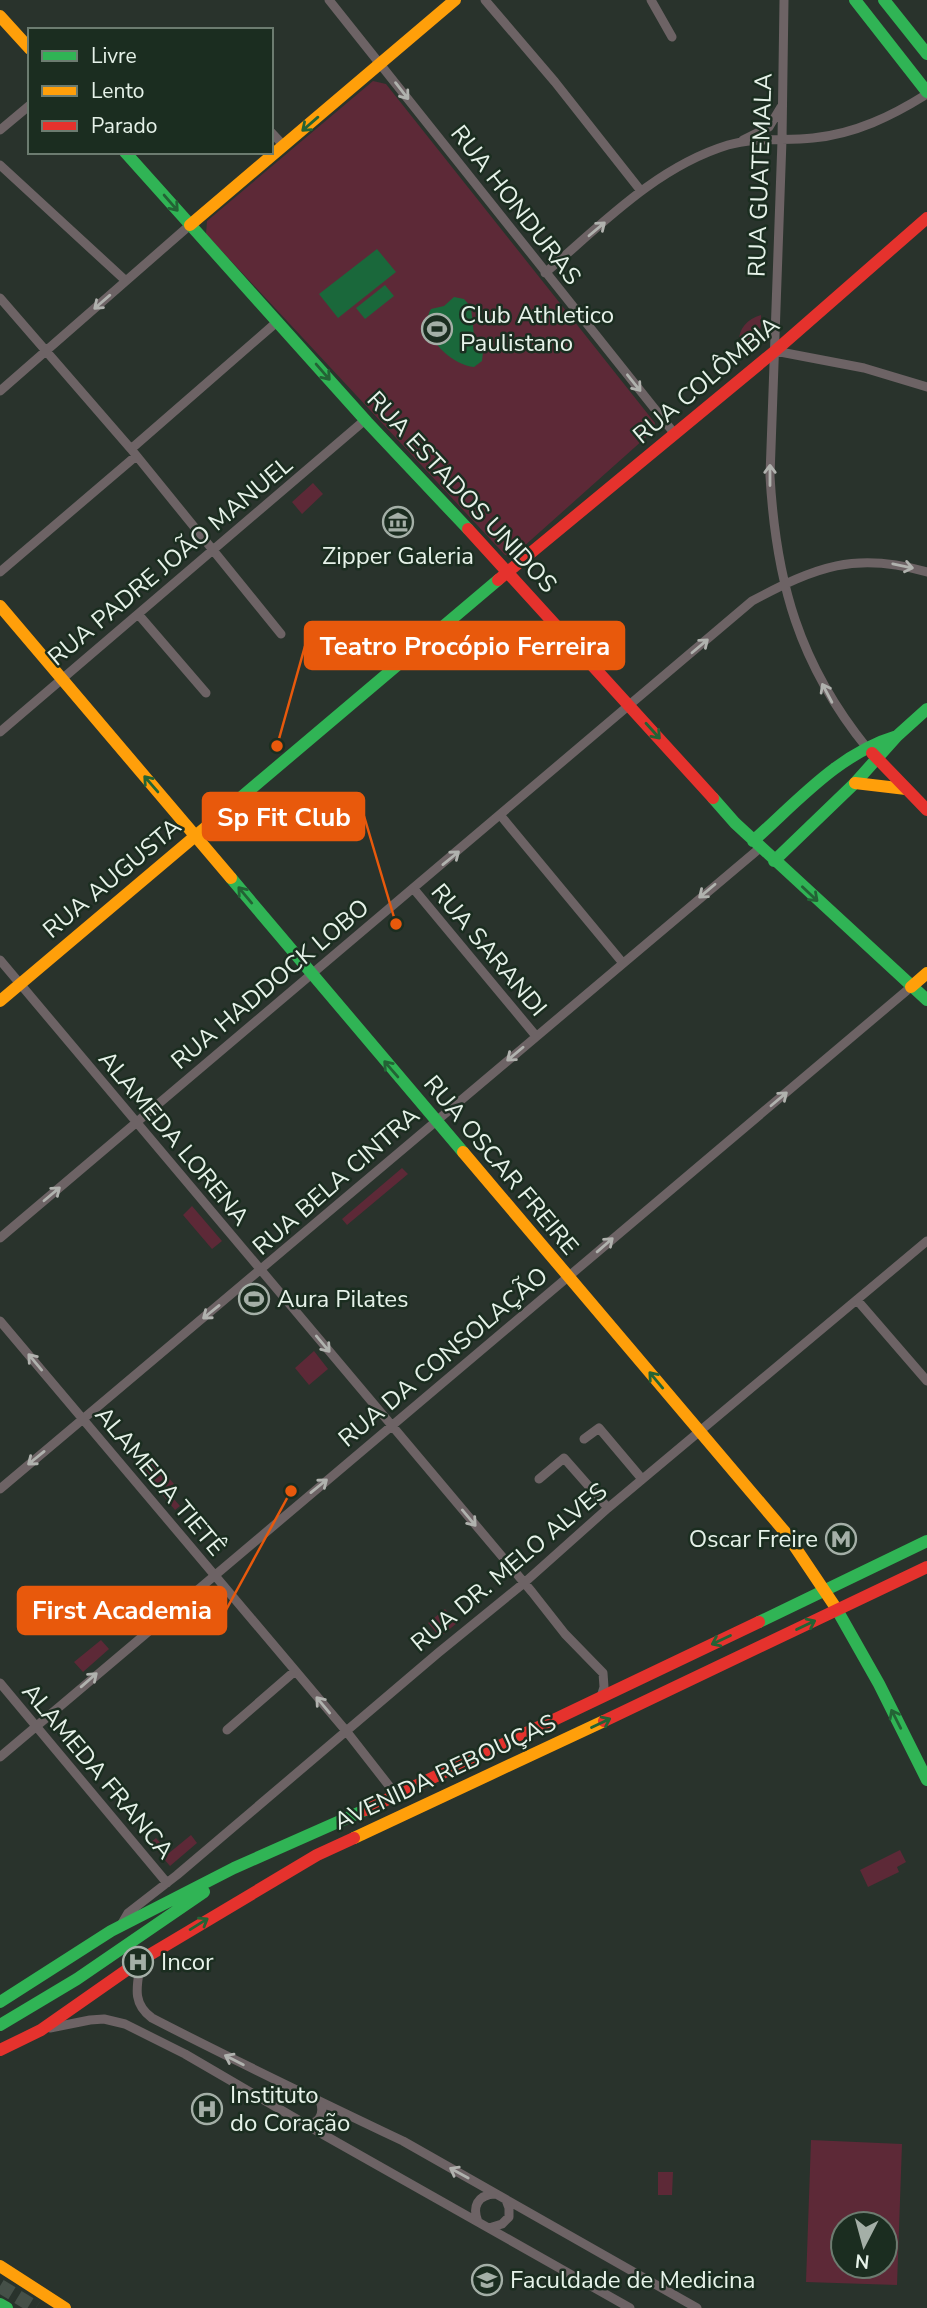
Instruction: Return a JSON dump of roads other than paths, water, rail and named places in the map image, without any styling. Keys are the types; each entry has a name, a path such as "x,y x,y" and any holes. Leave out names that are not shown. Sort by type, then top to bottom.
{"main road":[{"path":"190,225 455,0"},
{"path":"855,0 927,93"},
{"path":"884,0 927,54"},
{"path":"0,16 28,47"},
{"name":"RUA ESTADOS UNIDOS","path":"127,154 365,420 509,572 757,845 927,1000"},
{"name":"RUA COLÔMBIA","path":"509,572 775,351 927,218"},
{"name":"RUA AUGUSTA","path":"0,1001 509,572"},
{"name":"RUA OSCAR FREIRE","path":"0,607 785,1532 838,1610 927,1780"},
{"path":"774,861 927,709"},
{"path":"757,845 812,789 867,748 897,736"},
{"path":"867,748 927,810"},
{"path":"855,783 906,789"},
{"path":"911,987 927,973"},
{"name":"AVENIDA REBOUÇAS","path":"2,1998 120,1926 234,1868 397,1796 927,1541"},
{"name":"AVENIDA REBOUÇAS","path":"0,2050 41,2030 141,1960 241,1898 333,1847 927,1567"},
{"name":"AVENIDA REBOUÇAS","path":"0,2025 119,1951 234,1868"},
{"path":"0,2266 65,2308"},
{"path":"0,2304 6,2308"}],"street":[{"name":"RUA HONDURAS","path":"328,0 674,433"},
{"path":"485,0 642,191"},
{"path":"651,0 672,37"},
{"name":"RUA GUATEMALA","path":"784,0 782,140 770,476 776,547 784,585 810,661 832,702 867,748"},
{"path":"738,142 824,136 867,126 927,93"},
{"path":"545,273 671,169 693,157 738,142 769,127 782,105"},
{"path":"0,130 28,107"},
{"path":"273,134 284,146"},
{"path":"0,165 126,281"},
{"path":"0,391 190,225"},
{"path":"0,298 134,453 281,634"},
{"path":"0,572 278,321"},
{"path":"775,351 863,368 927,387"},
{"name":"RUA PADRE JOÃO MANUEL","path":"0,732 365,420"},
{"name":"RUA HADDOCK LOBO","path":"0,1238 752,601 814,570 848,563 877,561 927,572"},
{"path":"138,614 206,693"},
{"path":"501,816 622,962"},
{"name":"RUA BELA CINTRA","path":"0,1489 261,1270 757,845"},
{"name":"RUA SARANDI","path":"413,888 536,1036"},
{"name":"ALAMEDA LORENA","path":"0,960 565,1634 603,1673 604,1687 601,1697"},
{"name":"RUA DA CONSOLAÇÃO","path":"0,1757 911,987"},
{"name":"RUA DR. MELO ALVES","path":"120,1926 128,1913 347,1732 524,1583 642,1479 927,1241"},
{"path":"857,1300 927,1381"},
{"name":"ALAMEDA TIETÊ","path":"0,1321 347,1732 397,1796"},
{"path":"584,1439 599,1428 642,1479"},
{"path":"539,1479 564,1458 608,1508"},
{"path":"227,1730 295,1671"},
{"name":"ALAMEDA FRANCA","path":"0,1683 167,1883"},
{"path":"141,1960 137,1996 139,2006 152,2018 321,2104 403,2141 691,2306"},
{"path":"41,2030 90,2020 115,2021 185,2054 630,2308"},
{"path":"185,2054 184,2045 194,2039"},
{"path":"305,2124 319,2119 321,2104"},
{"path":"478,2222 475,2209 477,2202 487,2195 496,2194"},
{"path":"489,2228 502,2224 509,2217 506,2200"}],"tunnel":[{"path":"0,2286 36,2308"}],"place":[{"name":"Club Athletico Paulistano","path":"437,329"},
{"name":"Zipper Galeria","path":"398,522"},
{"name":"Teatro Procópio Ferreira","path":"277,746"},
{"name":"Sp Fit Club","path":"396,924"},
{"name":"Aura Pilates","path":"254,1299"},
{"name":"First Academia","path":"291,1491"},
{"name":"Oscar Freire","path":"841,1539"},
{"name":"Incor","path":"138,1962"},
{"name":"Instituto do Coração","path":"207,2109"},
{"name":"Faculdade de Medicina","path":"487,2280"}]}
